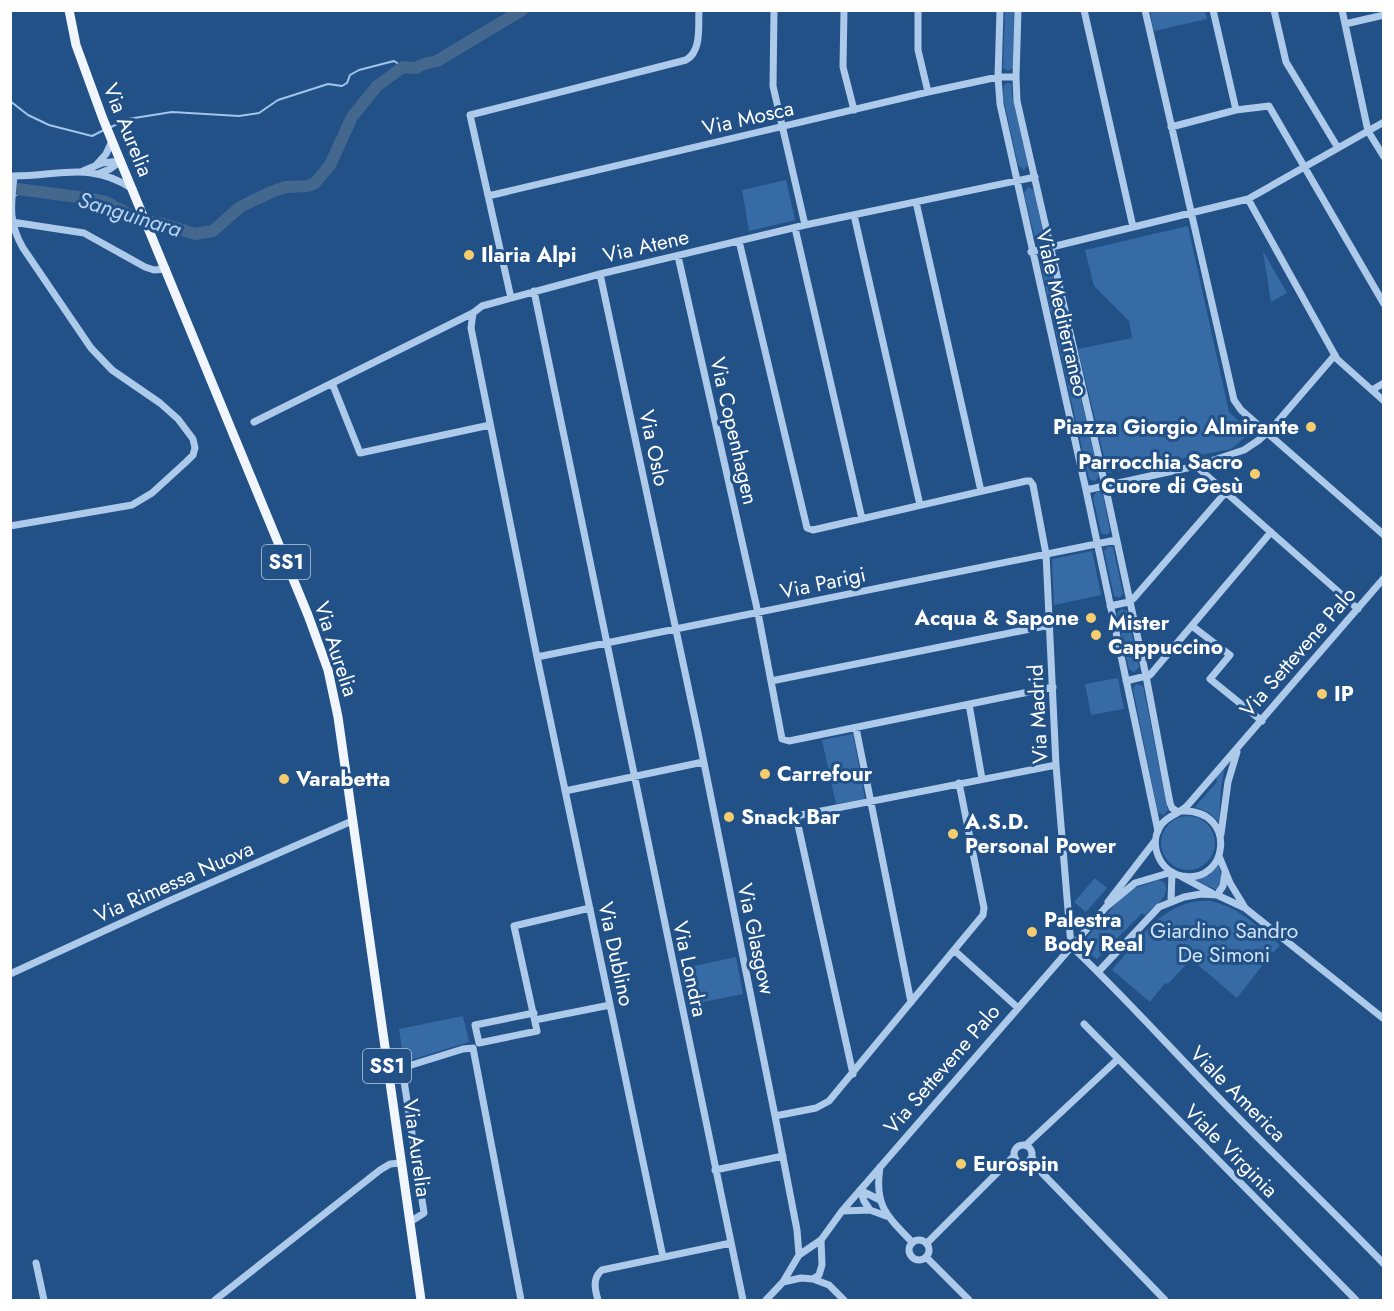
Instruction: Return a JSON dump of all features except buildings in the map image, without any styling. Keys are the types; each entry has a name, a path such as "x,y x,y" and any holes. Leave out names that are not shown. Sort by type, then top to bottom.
{"main road":[{"name":"Via Aurelia","path":"69,10 76,45 111,140 138,200 322,652 332,687 421,1300"}],"street":[{"path":"511,298 470,116 686,60 692,57 695,50 699,10"},
{"path":"774,10 772,82 805,225"},
{"path":"844,10 843,67 854,110"},
{"path":"918,10 918,50 928,92"},
{"name":"Viale Mediterraneo","path":"1000,10 998,77 1000,104 1086,490 1158,831"},
{"name":"Viale Mediterraneo","path":"1018,10 1016,77 1018,105 1105,485 1146,676 1170,803 1172,808 1180,812"},
{"path":"1084,10 1133,227"},
{"path":"1145,10 1233,399 1239,408 1383,535"},
{"path":"1213,10 1236,110"},
{"path":"1274,10 1286,62 1338,148"},
{"path":"1342,10 1368,130 1383,156"},
{"path":"1346,24 1383,15"},
{"name":"Via Mosca","path":"488,196 928,92 998,77 1016,77"},
{"path":"1171,127 1236,110 1269,106 1383,304"},
{"path":"1032,252 1248,199 1383,122"},
{"path":"96,165 106,154 111,140"},
{"path":"83,171 108,161 121,161"},
{"path":"100,173 111,169 121,161"},
{"path":"10,526 132,505 152,493 193,455 195,448 193,439 178,419 160,403 117,374 91,348 23,248 12,222 12,176 83,171 112,177 133,189"},
{"name":"Via Atene","path":"254,422 481,307 600,274 805,225 1035,177"},
{"path":"1248,199 1335,355 1344,367 1383,401"},
{"path":"739,241 804,525 807,529 813,530 981,491 916,202"},
{"path":"854,215 920,505"},
{"path":"12,222 84,233 145,267 157,271 166,269"},
{"path":"795,228 862,519"},
{"name":"Via Copenhagen","path":"678,256 758,613 781,736 784,740 789,741 856,728"},
{"name":"Via Oslo","path":"600,274 675,629"},
{"name":"Via Londra","path":"534,291 743,1300"},
{"name":"Via Dublino","path":"473,313 471,328 490,424 663,1257"},
{"path":"1086,490 1196,466 1238,453 1267,433 1335,355"},
{"path":"332,383 360,453 490,424"},
{"path":"1372,390 1383,384"},
{"path":"1196,466 1358,609"},
{"name":"Via Madrid","path":"981,491 1026,481 1031,482 1034,488 1046,554 1056,765 1071,946"},
{"path":"1110,606 1129,602 1226,492"},
{"path":"1126,681 1150,675 1271,532"},
{"name":"Via Parigi","path":"537,657 1116,540"},
{"name":"Via Settevene Palo","path":"1180,812 1262,721 1383,579"},
{"path":"771,681 1050,625"},
{"path":"1192,626 1230,655 1210,679 1262,721"},
{"name":"Via Glasgow","path":"675,629 783,1156 800,1256"},
{"path":"911,1002 856,728 1053,687"},
{"path":"969,704 982,779"},
{"name":"Via Settevene Palo","path":"1221,837 1229,774 1239,747"},
{"path":"565,791 703,762"},
{"path":"852,1074 796,816 1056,765"},
{"path":"775,1116 825,1104 982,917 985,910 959,783"},
{"path":"1245,908 1230,883 1219,856 1221,837 1211,819 1192,811 1180,812 1167,818 1158,831 1155,841 1159,859 1172,872 1245,908 1383,1019"},
{"name":"Via Rimessa Nuova","path":"10,974 352,821"},
{"name":"Via Settevene Palo","path":"1106,907 1113,893 1155,841"},
{"path":"1180,876 1190,877 1208,871 1219,856"},
{"path":"1217,895 1223,886 1225,870"},
{"path":"1171,902 1172,872"},
{"name":"Via Settevene Palo","path":"766,1300 783,1282 800,1256 821,1240 842,1211 1106,907 1131,886 1172,872"},
{"path":"1100,971 1157,909 1171,902 1201,894 1217,895"},
{"path":"410,1222 424,1212 403,1074 405,1067 476,1045 537,1030 514,926 590,908"},
{"name":"Viale America","path":"1071,946 1100,971 1118,994 1383,1264"},
{"path":"955,951 1017,1007"},
{"path":"521,1300 476,1045 475,1026 610,1005"},
{"name":"Viale Virginia","path":"1084,1024 1356,1300"},
{"path":"1019,1161 1017,1146 1026,1144 1118,1059"},
{"path":"1026,1144 1032,1151 1032,1157 1042,1173 1165,1300"},
{"path":"715,1170 783,1156"},
{"path":"927,1243 1003,1168 1032,1157"},
{"path":"1019,1161 1042,1173"},
{"path":"215,1300 380,1170 390,1164 401,1163"},
{"path":"880,1167 878,1179 880,1200 886,1216 912,1242"},
{"path":"860,1190 880,1200"},
{"path":"860,1190 870,1210"},
{"path":"842,1211 870,1210 886,1216"},
{"path":"918,1239 927,1243 929,1249 926,1257 920,1260 911,1257 909,1248 912,1242 918,1239"},
{"path":"813,1279 819,1275 822,1265 821,1240"},
{"path":"598,1300 595,1284 599,1272 731,1243"},
{"path":"801,1278 795,1271 800,1256 817,1254 829,1285"},
{"path":"926,1257 969,1300"},
{"path":"36,1263 44,1300"},
{"path":"783,1282 801,1278 813,1279 829,1285 844,1300"}],"green space":[{"path":"1005,11 1014,11 1013,68 1008,71 1003,68"},
{"path":"1150,11 1205,11 1207,19 1154,31"},
{"path":"1009,83 1012,85 1012,95 1028,165 1024,170 1018,165 1003,97 1004,86"},
{"path":"786,180 795,220 749,231 742,190"},
{"path":"1028,187 1034,190 1044,238 1040,242 1035,239 1024,193"},
{"path":"1188,226 1229,412 1251,432 1231,449 1108,473 1078,349 1132,338 1129,321 1094,286 1085,250"},
{"path":"1263,251 1287,293 1271,302"},
{"path":"1044,258 1049,261 1099,476 1095,481 1089,479 1040,263"},
{"path":"1096,492 1103,495 1110,531 1107,535 1101,533 1093,498"},
{"path":"1108,546 1113,547 1123,594 1119,598 1114,596 1104,551"},
{"path":"1092,551 1101,595 1054,605 1052,559"},
{"path":"1122,609 1127,611 1139,667 1134,672 1129,669 1117,613"},
{"path":"1118,678 1124,709 1091,715 1085,684"},
{"path":"1136,684 1143,686 1168,810 1164,815 1158,813 1133,689"},
{"path":"853,734 865,799 836,804 822,740"},
{"path":"1225,766 1219,822 1210,813 1195,807 1217,782 1216,777"},
{"path":"1183,816 1193,816 1203,820 1211,828 1215,843 1211,858 1203,866 1193,870 1183,870 1173,866 1165,858 1161,848 1161,838 1165,828 1173,820"},
{"path":"1219,865 1222,881 1217,890 1195,880 1209,875"},
{"path":"1095,878 1107,888 1086,912 1074,902"},
{"path":"1158,880 1164,882 1166,892 1157,905 1145,915 1142,913 1097,959 1083,949 1082,943 1127,891"},
{"name":"Giardino Sandro De Simoni","path":"1210,901 1239,913 1280,945 1270,953 1237,998 1191,959 1168,984 1165,983 1150,1002 1112,970 1143,934 1166,914 1180,906"},
{"path":"736,957 743,994 688,1005 680,969"},
{"path":"463,1016 469,1042 404,1062 399,1029"}],"waterway":[{"name":"Sanguinara","path":"10,188 106,202 139,220 163,224 195,234 213,231 240,207 252,201 286,187 308,186 315,183 330,165 352,117 377,86 403,67 416,68 437,61 522,10"},
{"path":"111,127 128,119 172,112 239,116 259,113 278,100 328,84 342,86 347,83 350,75 359,70 394,61 403,67"},
{"path":"10,101 28,115 49,125 92,136 106,129"},
{"name":"Sanguinara","path":"13,196 29,190"}],"place":[{"name":"Ilaria Alpi","path":"469,255"},
{"name":"Piazza Giorgio Almirante","path":"1311,427"},
{"name":"Parrocchia Sacro Cuore di Gesù","path":"1255,474"},
{"name":"Acqua & Sapone","path":"1091,618"},
{"name":"Mister Cappuccino","path":"1096,635"},
{"name":"IP","path":"1322,694"},
{"name":"Carrefour","path":"765,774"},
{"name":"Varabetta","path":"284,779"},
{"name":"Snack Bar","path":"729,817"},
{"name":"A.S.D. Personal Power","path":"953,834"},
{"name":"Palestra Body Real","path":"1032,932"},
{"name":"Eurospin","path":"961,1164"}]}
